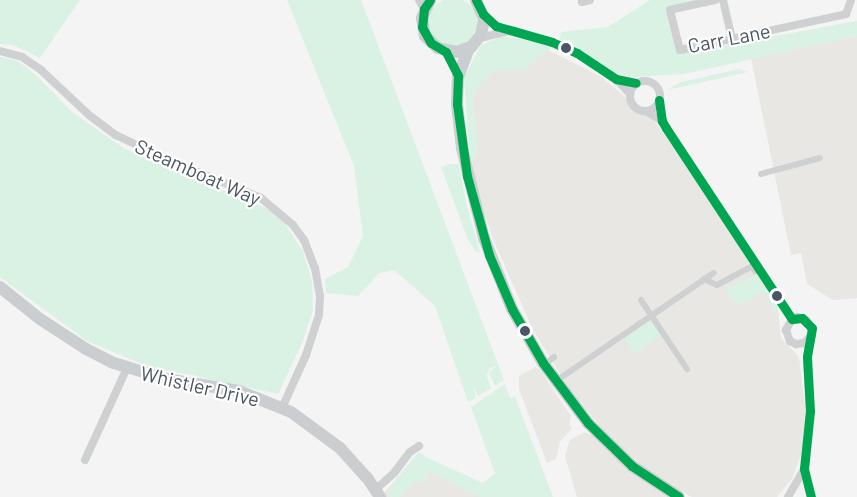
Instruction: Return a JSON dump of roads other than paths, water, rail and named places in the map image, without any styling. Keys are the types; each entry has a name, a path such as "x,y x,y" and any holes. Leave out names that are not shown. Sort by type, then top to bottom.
{"main road":[{"path":"424,3 422,27 425,36 431,43 446,52 457,52 469,48 480,38 484,24 482,6"},
{"path":"469,48 458,76 457,104 462,148 484,238 512,309 534,349 588,423 620,456 660,487 679,497"},
{"path":"446,52 458,76"},
{"name":"Whistler Drive","path":"0,287 40,319 86,349 127,368 166,379 239,391 282,408 319,430 340,448 378,493"}],"street":[{"path":"582,0 582,2 590,0"},
{"name":"Carr Lane","path":"715,0 670,10 680,51 846,14 851,0"},
{"path":"723,0 732,39"},
{"path":"482,6 496,26 552,42 577,53 616,79 630,94 635,107 662,121 792,319"},
{"path":"480,38 509,31"},
{"name":"Steamboat Way","path":"0,51 22,57 41,70 89,115 116,135 168,160 261,198 293,225 311,256 318,278 319,305 314,333 282,408"},
{"path":"616,79 636,83 646,81 654,84 658,89 662,121"},
{"path":"630,94 636,83"},
{"path":"646,111 654,108 659,100"},
{"path":"761,174 820,158"},
{"path":"704,279 717,285 752,266 761,268"},
{"path":"556,381 714,273"},
{"path":"641,300 687,369"},
{"path":"792,319 806,320 812,328 807,357 810,419 804,469 811,497"},
{"path":"792,319 786,330 786,336 807,357"},
{"path":"796,344 804,343 812,335"},
{"path":"548,362 554,357"},
{"name":"Whistler Drive","path":"85,460 127,368"},
{"path":"378,493 410,452 419,446"},
{"path":"788,497 804,469"}]}
